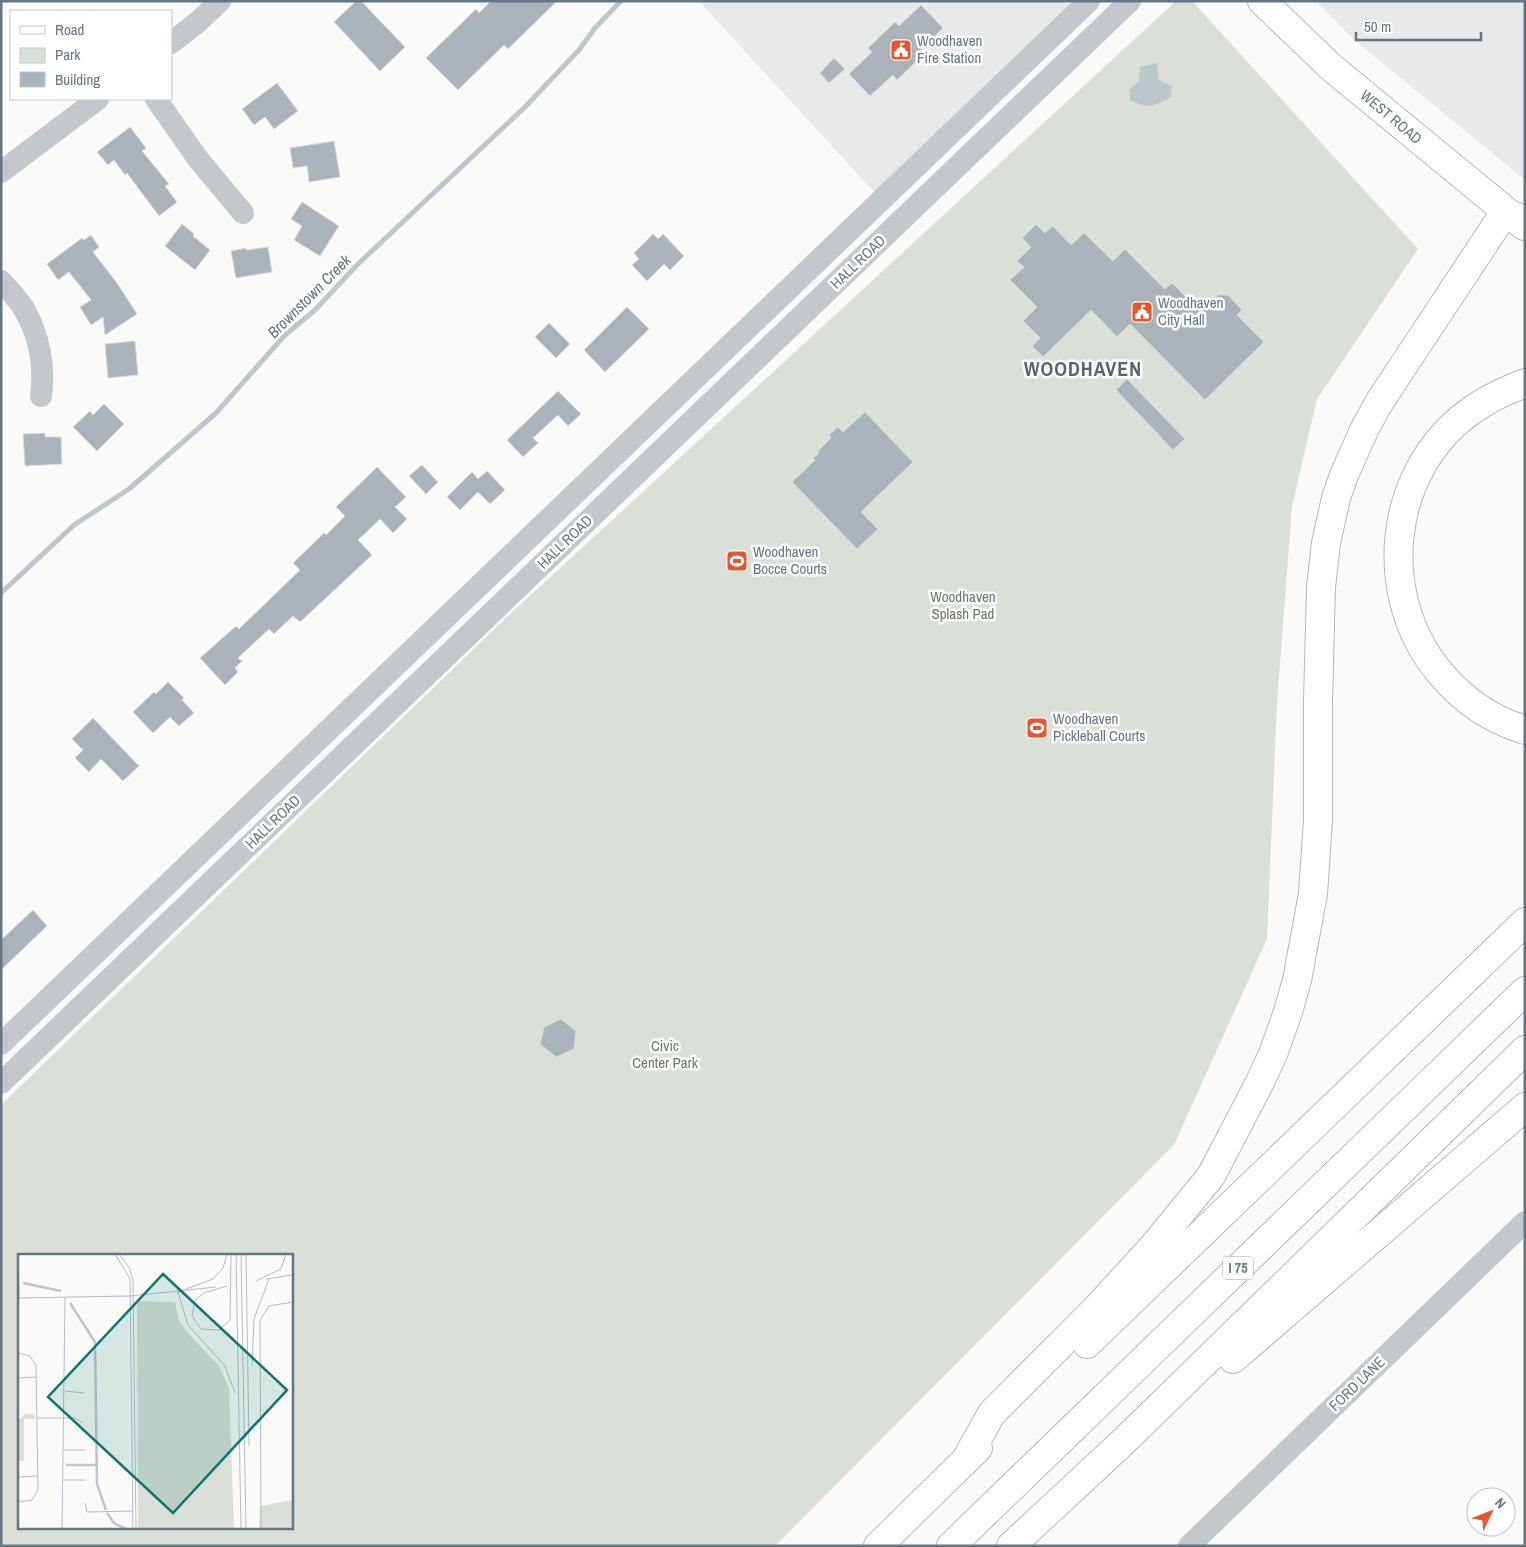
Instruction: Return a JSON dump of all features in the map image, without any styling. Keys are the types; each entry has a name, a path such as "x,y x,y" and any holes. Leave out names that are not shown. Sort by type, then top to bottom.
{"main road":[{"name":"WEST ROAD","path":"1262,1 1332,68 1518,220"},
{"path":"965,1461 992,1413 1095,1310 1146,1255 1211,1176 1273,1054 1297,980 1312,894 1318,820 1318,702 1321,587 1326,543 1336,498 1365,428 1380,401 1518,220"},
{"path":"1525,383 1493,397 1467,414 1454,425 1430,453 1406,502 1398,555 1401,591 1405,609 1416,637 1431,663 1451,686 1474,705 1500,721 1525,730"},
{"path":"878,1546 1525,922"},
{"name":"I 75","path":"952,1546 1525,991"},
{"path":"1011,1546 1123,1442 1525,1050"},
{"path":"1123,1442 1157,1425 1525,1107"}],"street":[{"path":"172,42 220,1"},
{"path":"1089,1 1109,21"},
{"name":"HALL ROAD","path":"1,1044 1089,1"},
{"name":"HALL ROAD","path":"1,1083 1130,1"},
{"path":"1028,61 1048,81"},
{"path":"1,172 97,100"},
{"path":"157,100 198,159 243,213"},
{"path":"851,229 870,250"},
{"path":"1,281 23,308 38,342 43,377 41,396"},
{"path":"573,496 592,516"},
{"path":"322,736 342,756"},
{"name":"FORD LANE","path":"1189,1546 1525,1222"}],"shaded area":[{"path":"699,1 1074,1 875,193"},
{"path":"1316,1 1525,1 1525,180 1352,38"},
{"path":"1157,63 1159,80 1172,86 1171,97 1150,106 1141,105 1130,100 1129,90 1139,81 1140,67"}],"green space":[{"name":"Civic Center Park","path":"1176,1 1192,1 1418,249 1317,399 1292,506 1277,702 1267,939 1174,1145 775,1546 1,1546 1,1105 508,616"}],"building":[{"path":"356,1 361,1 405,47 380,71 334,22"},
{"path":"491,1 557,1 508,49 504,45 458,90 426,58 476,9 479,13"},
{"path":"921,5 943,28 921,49 925,53 897,80 893,75 870,96 849,74 872,52 868,48 895,22 899,26"},
{"path":"834,58 845,69 829,83 820,73"},
{"path":"277,83 298,111 274,129 265,117 254,125 242,109"},
{"path":"130,127 146,148 142,151 169,184 165,186 177,202 159,216 127,173 125,175 114,160 108,165 97,152"},
{"path":"334,141 340,177 309,182 307,166 293,168 290,148"},
{"path":"302,202 339,226 320,256 294,240 302,226 291,219"},
{"path":"182,224 210,250 195,270 165,246"},
{"name":"Woodhaven City Hall","path":"1036,224 1045,233 1053,226 1071,245 1084,233 1113,261 1125,249 1165,289 1172,283 1201,312 1218,295 1228,295 1242,310 1237,315 1264,342 1205,400 1130,324 1117,337 1091,310 1043,357 1032,346 1040,338 1023,321 1037,307 1010,280 1024,267 1017,261 1031,247 1022,238"},
{"path":"653,234 658,239 663,234 684,256 670,270 664,264 647,281 632,265 639,259 634,253"},
{"path":"91,235 99,247 93,252 117,283 137,314 105,335 103,317 91,325 80,307 91,300 69,272 58,280 47,264 82,238 84,240"},
{"path":"268,247 272,272 236,278 231,251"},
{"path":"627,307 649,329 605,372 584,350"},
{"path":"549,323 570,344 556,358 535,337"},
{"path":"135,341 138,375 108,378 105,344"},
{"path":"1127,379 1185,439 1173,450 1116,390"},
{"path":"558,391 581,414 568,426 558,415 533,438 538,443 523,457 507,440"},
{"path":"104,404 124,424 97,451 73,427 90,411 93,415"},
{"path":"865,412 913,462 861,512 878,529 857,549 792,482 815,460 813,458 819,453 818,451 831,438 829,435 838,427 843,432"},
{"path":"45,433 45,437 61,437 62,464 25,466 23,434"},
{"path":"422,465 438,482 426,494 409,476"},
{"path":"377,467 406,497 395,507 407,519 393,533 380,519 358,540 372,555 300,622 293,616 274,634 269,629 238,658 242,661 235,668 238,672 225,685 200,658 236,626 239,629 300,570 293,563 345,516 336,507"},
{"path":"487,471 505,490 490,504 478,492 460,510 447,497 472,472 478,479"},
{"path":"168,682 184,698 182,700 194,713 179,726 170,717 153,733 133,712 154,692 156,694"},
{"path":"93,718 139,766 123,781 101,759 89,772 75,758 83,750 72,739"},
{"path":"33,910 47,926 1,970 1,940"},
{"path":"561,1019 576,1031 574,1049 556,1057 540,1044 544,1027"}],"waterway":[{"name":"Brownstown Creek","path":"1,593 74,525 129,489 216,413 284,336 315,310 357,265 525,107 579,50 595,28 621,1"}],"place":[{"name":"Woodhaven Fire Station","path":"901,50"},
{"name":"Woodhaven City Hall","path":"1142,312"},
{"name":"Woodhaven Bocce Courts","path":"737,561"},
{"name":"Woodhaven Pickleball Courts","path":"1037,728"}],"district":[{"name":"WOODHAVEN","path":"1083,369"}],"park label":[{"name":"Woodhaven Splash Pad","path":"963,606"}]}
